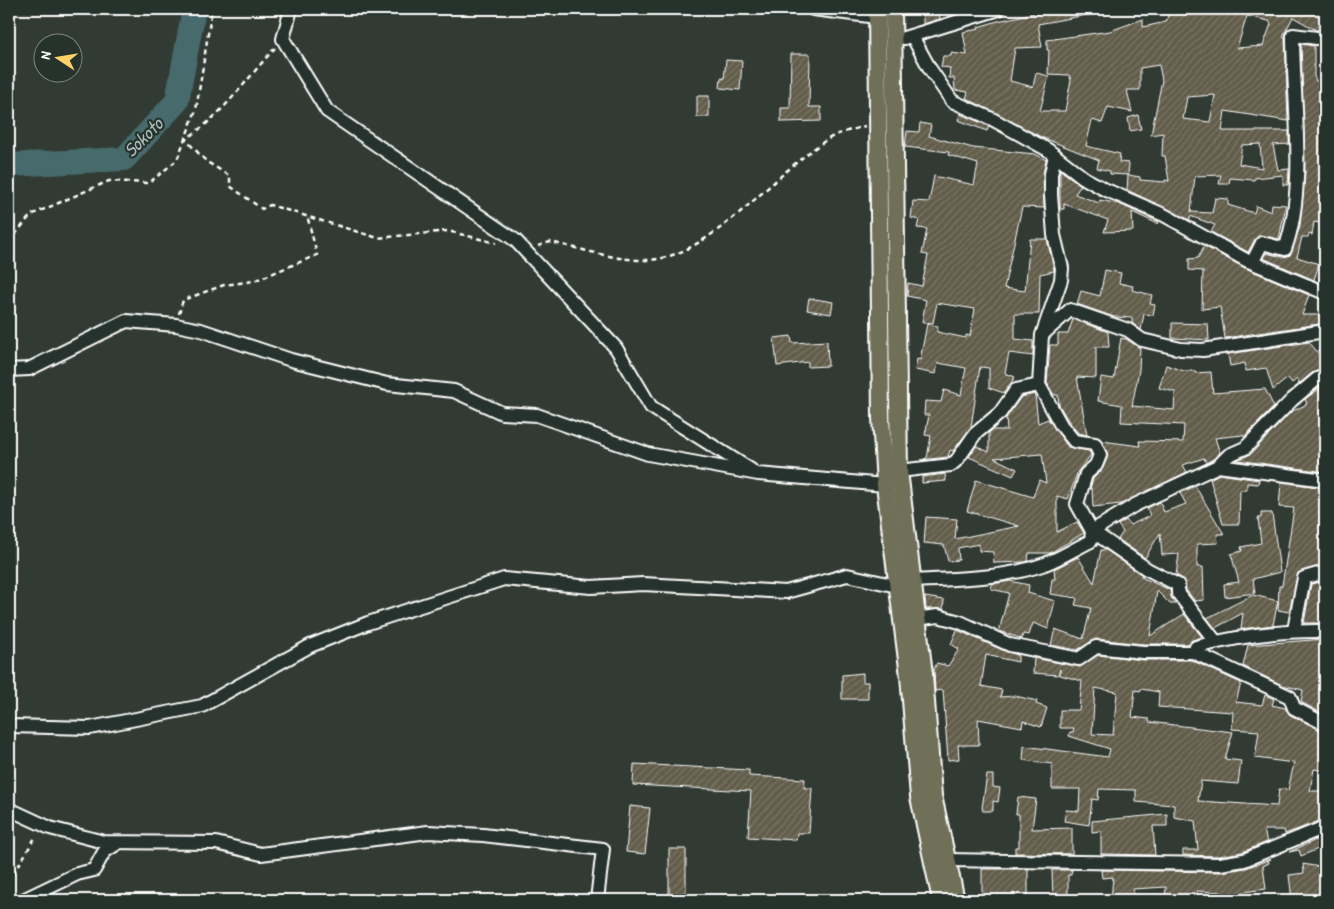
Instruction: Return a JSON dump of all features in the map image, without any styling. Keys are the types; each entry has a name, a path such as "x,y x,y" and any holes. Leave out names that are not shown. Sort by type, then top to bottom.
{"main road":[{"path":"893,9 895,271 899,471 904,584 919,797 941,900"},
{"path":"877,13 881,418 885,485 904,584 916,619 924,674 933,796 956,900"}],"street":[{"path":"291,9 283,39 327,111 515,240 616,348 650,407 758,474"},
{"path":"813,9 877,13"},
{"path":"877,46 991,10"},
{"path":"1253,262 1262,244 1285,249 1292,228 1296,152 1293,35 1325,39"},
{"path":"912,36 930,69 952,101 992,119 1055,155 1084,178 1104,189 1164,215 1253,262 1325,293"},
{"path":"1055,155 1051,174 1051,195 1054,235 1061,274 1042,335 1039,386 1061,425 1074,441 1095,444 1100,455 1096,466 1086,474 1077,504 1092,531 1147,569 1178,585 1178,593 1216,642"},
{"path":"1042,335 1070,310 1128,330 1142,340 1181,349 1202,350 1325,331"},
{"path":"9,370 28,369 126,321 176,325 201,330 291,360 378,382 454,392 502,413 537,415 648,454 758,474 885,485"},
{"path":"1092,531 1135,505 1218,466 1229,455 1245,448 1292,400 1317,379 1325,376"},
{"path":"899,471 951,465 957,460 974,434 1000,414 1016,390 1039,386"},
{"path":"1218,466 1325,480"},
{"path":"9,726 90,728 202,706 310,646 368,623 504,579 591,587 643,584 786,592 847,575 904,584 982,578 1011,574 1046,563 1091,541 1092,531"},
{"path":"1294,630 1304,578 1325,572"},
{"path":"916,619 938,616 960,622 1010,645 1079,659 1096,647 1143,652 1193,652 1290,697 1294,708 1325,724"},
{"path":"1193,652 1196,647 1238,636 1294,630 1325,631"},
{"path":"9,809 50,828 104,842 216,843 261,854 428,832 483,835 603,848 597,900"},
{"path":"946,860 1220,864 1244,860 1325,827"},
{"path":"23,900 77,874 94,870 104,852 118,843"}],"path":[{"path":"9,242 32,215 109,181 149,183 177,160 196,110 212,9"},
{"path":"185,139 200,130 224,108 283,39"},
{"path":"525,251 550,242 628,258 648,260 681,253 700,242 740,212 768,185 826,140 878,121"},
{"path":"185,139 207,162 230,176 230,186 262,209 270,205 378,238 448,231 498,244"},
{"path":"176,325 183,300 224,285 254,281 317,255 307,215"},
{"path":"9,882 38,831"}],"building":[{"path":"1033,9 1092,9 1092,14 1038,24 1042,47 1015,48 1010,81 1033,87 1036,73 1049,76 1040,111 1065,111 1071,80 1069,75 1048,74 1049,50 1047,50 1047,40 1110,31 1143,19 1143,27 1166,22 1170,9 1263,9 1279,12 1279,9 1325,9 1325,26 1319,25 1319,30 1293,17 1283,36 1285,37 1288,121 1225,111 1222,131 1289,131 1289,144 1273,145 1278,170 1289,169 1288,185 1283,185 1283,175 1255,178 1254,180 1230,178 1229,184 1219,184 1221,175 1195,176 1191,212 1212,213 1215,198 1228,199 1228,205 1254,213 1256,206 1271,212 1272,204 1286,205 1279,239 1260,235 1255,239 1248,252 1211,232 1215,225 1190,216 1190,220 1127,190 1128,175 1110,174 1110,171 1097,168 1099,160 1041,137 966,98 968,92 955,90 954,78 949,78 950,68 941,67 943,56 951,56 951,53 967,55 963,32 979,29 978,27 998,21 1034,13","holes":["1247,16 1269,21 1271,24 1263,46 1237,48","1159,65 1162,80 1151,135 1163,133 1162,156 1165,156 1169,181 1140,180 1140,177 1128,175 1129,163 1119,162 1120,154 1086,146 1092,120 1102,123 1108,107 1132,112 1127,90 1140,90 1140,68","1215,95 1210,122 1183,119 1187,97","1260,144 1262,168 1239,164 1242,145"]},
{"path":"939,12 940,19 923,24 923,14"},
{"path":"1301,44 1314,46 1314,76 1316,81 1321,81 1323,114 1325,114 1325,224 1314,222 1312,235 1309,234 1308,237 1302,237 1297,257 1319,264 1314,280 1263,258 1266,253 1283,257 1290,255 1300,226 1305,172"},
{"path":"791,54 810,54 809,107 821,107 821,121 781,122 781,108 790,108"},
{"path":"726,60 742,61 740,90 720,88 721,78 724,79"},
{"path":"697,96 709,96 709,117 697,117"},
{"path":"960,114 989,126 987,131 958,120"},
{"path":"1138,115 1141,129 1130,131 1128,118"},
{"path":"920,123 931,125 929,136 973,148 1035,154 1046,160 1043,174 1044,208 1022,207 1004,288 1025,291 1030,239 1047,239 1054,269 1054,271 1040,274 1039,314 1015,314 1015,339 1033,341 1033,356 1009,353 1005,373 1015,377 1004,393 989,388 989,368 980,367 971,427 953,451 950,450 948,457 921,460 927,458 931,436 925,435 929,415 924,415 925,401 941,402 944,390 961,395 966,368 938,363 936,374 915,370 917,359 920,360 927,324 938,326 937,332 966,338 966,335 970,336 975,309 937,303 933,323 922,322 926,300 907,296 908,283 922,286 928,255 922,254 927,229 917,228 919,220 911,218 913,201 929,202 934,176 974,185 978,164 948,155 949,152 905,147 907,131 919,132"},
{"path":"1060,170 1081,185 1075,194 1099,203 1100,200 1119,204 1159,222 1158,224 1132,212 1133,231 1104,232 1108,220 1064,204 1064,209 1060,209"},
{"path":"1204,246 1243,267 1309,295 1302,315 1325,315 1325,323 1225,338 1220,307 1202,309 1203,271 1189,270 1189,259 1198,258"},
{"path":"1105,270 1121,273 1119,283 1133,286 1132,290 1152,295 1150,304 1155,305 1153,315 1144,314 1141,330 1132,323 1132,318 1114,317 1077,304 1081,291 1100,296"},
{"path":"809,298 833,302 831,314 807,310"},
{"path":"1073,319 1108,332 1109,347 1096,347 1096,378 1077,377 1087,435 1078,433 1068,420 1059,405 1058,395 1054,395 1047,383 1050,345 1058,345 1058,334 1068,334"},
{"path":"1172,323 1208,324 1209,340 1172,338"},
{"path":"791,336 792,343 827,341 828,366 808,367 808,362 777,366 774,338"},
{"path":"1121,338 1140,348 1139,370 1132,406 1174,410 1175,392 1159,388 1166,365 1184,371 1195,371 1195,373 1211,372 1213,393 1265,389 1274,407 1244,437 1243,435 1215,438 1220,453 1206,463 1204,458 1183,465 1187,472 1121,504 1093,507 1092,489 1090,489 1093,479 1103,468 1108,455 1102,441 1140,446 1139,441 1183,442 1184,425 1121,422 1122,405 1098,401 1101,377 1114,379"},
{"path":"1309,342 1325,361 1325,368 1312,373 1299,384 1297,379 1292,383 1288,378 1273,390 1266,368 1246,371 1245,363 1230,366 1228,354"},
{"path":"1325,385 1325,472 1237,460 1251,454 1291,412 1307,404 1305,399"},
{"path":"1035,394 1038,423 1048,419 1068,447 1089,451 1091,455 1078,471 1068,499 1057,496 1057,532 1077,522 1084,533 1050,553 1029,553 1028,561 1025,562 994,563 993,552 979,551 979,544 958,548 959,560 948,561 944,545 924,543 926,517 957,519 955,539 1019,526 967,511 976,480 1033,497 1039,480 1046,483 1042,454 994,458 1017,469 1013,476 969,457 976,446 989,452 989,433 992,430 1007,430 1006,418 1021,397"},
{"path":"945,474 946,481 922,483 922,477"},
{"path":"1219,474 1259,480 1258,484 1247,483 1247,490 1240,490 1239,524 1223,524 1210,479"},
{"path":"1281,482 1325,488 1325,564 1298,573 1289,612 1278,610 1279,586 1282,586 1294,508 1279,507"},
{"path":"1195,486 1224,534 1217,534 1218,543 1197,544 1197,567 1203,567 1204,600 1195,601 1186,590 1185,580 1176,575 1179,554 1162,555 1160,533 1145,558 1118,539 1123,532 1118,525 1126,520 1130,525 1150,516 1147,508 1160,502 1164,512 1186,504 1180,493"},
{"path":"1261,513 1272,513 1280,572 1253,579 1255,593 1225,597 1224,584 1239,582 1231,554 1242,551 1241,547 1261,543 1258,518 1261,518"},
{"path":"1101,550 1106,550 1142,575 1141,577 1170,590 1171,597 1176,604 1170,604 1157,591 1150,636 1184,614 1202,637 1192,640 1188,644 1143,644 1096,639 1077,650 1051,645 1055,629 1083,639 1091,608 1075,605 1077,598 1050,594 1052,579 1055,579 1054,569 1078,557 1094,583"},
{"path":"1010,581 1029,585 1028,593 1055,601 1048,629 1033,623 1029,635 1023,634 1022,639 999,631 1009,593 991,589 992,584"},
{"path":"1324,581 1325,623 1304,623 1311,584"},
{"path":"1253,595 1278,601 1273,625 1241,629 1243,613 1215,628 1207,618"},
{"path":"925,597 944,600 943,609 926,609"},
{"path":"957,630 1018,655 1018,662 986,655 981,686 1002,690 1000,697 1015,696 1037,701 1036,704 1047,708 1041,727 1023,721 1022,727 978,719 979,745 958,745 959,759 948,760 943,690 935,691 934,669 937,663 948,666 959,649 951,644"},
{"path":"1325,639 1325,672 1322,672 1320,691 1325,693 1325,715 1301,702 1303,690 1282,685 1243,666 1248,645"},
{"path":"1098,655 1143,660 1191,660 1241,683 1236,702 1262,705 1265,695 1274,699 1272,705 1285,708 1290,715 1325,732 1325,771 1314,769 1310,791 1325,791 1325,819 1285,834 1284,830 1264,830 1267,842 1242,852 1219,856 1183,855 1183,850 1198,850 1195,821 1174,817 1174,805 1136,802 1136,790 1099,789 1098,800 1092,799 1089,825 1064,821 1066,810 1079,811 1080,789 1052,789 1052,764 1023,760 1024,746 1108,757 1110,749 1069,736 1074,728 1060,728 1060,710 1079,710 1082,681 1060,675 1060,669 1058,675 1033,673 1034,658 1080,667","holes":["1095,688 1117,692 1113,735 1092,734","1141,689 1159,692 1158,707 1233,712 1232,729 1259,731 1255,758 1294,763 1288,790 1279,789 1277,806 1198,801 1201,781 1238,784 1241,761 1225,759 1233,732 1149,722 1149,719 1132,717 1135,690 1140,691"]},
{"path":"863,673 863,682 868,682 868,699 842,699 842,675"},
{"path":"634,764 749,770 749,776 805,779 804,788 812,788 809,833 797,833 796,840 748,837 751,791 633,785"},
{"path":"987,775 993,775 993,787 1000,788 998,802 993,801 993,811 983,811 982,808"},
{"path":"1018,797 1036,799 1032,829 1072,828 1072,854 1015,853 1015,847 1019,847 1019,814 1016,814"},
{"path":"630,806 650,808 645,854 626,852"},
{"path":"1167,814 1167,826 1153,826 1155,855 1101,854 1101,831 1092,832 1092,821"},
{"path":"1325,836 1325,846 1301,856 1299,850 1289,852"},
{"path":"669,849 686,849 686,899 669,899"},
{"path":"1268,860 1269,863 1263,866 1266,889 1243,892 1242,900 1220,900 1221,892 1197,891 1197,898 1165,900 1166,887 1133,889 1134,897 1111,900 1113,877 1102,878 1101,870 1221,872 1246,868"},
{"path":"1303,864 1325,868 1323,900 1292,900 1289,875 1304,873"},
{"path":"982,869 1028,869 1028,900 982,900"},
{"path":"1052,870 1072,870 1071,875 1068,875 1068,900 1053,900"}],"waterway":[{"name":"Sokoto","path":"9,165 124,159 177,101 194,9"}]}
